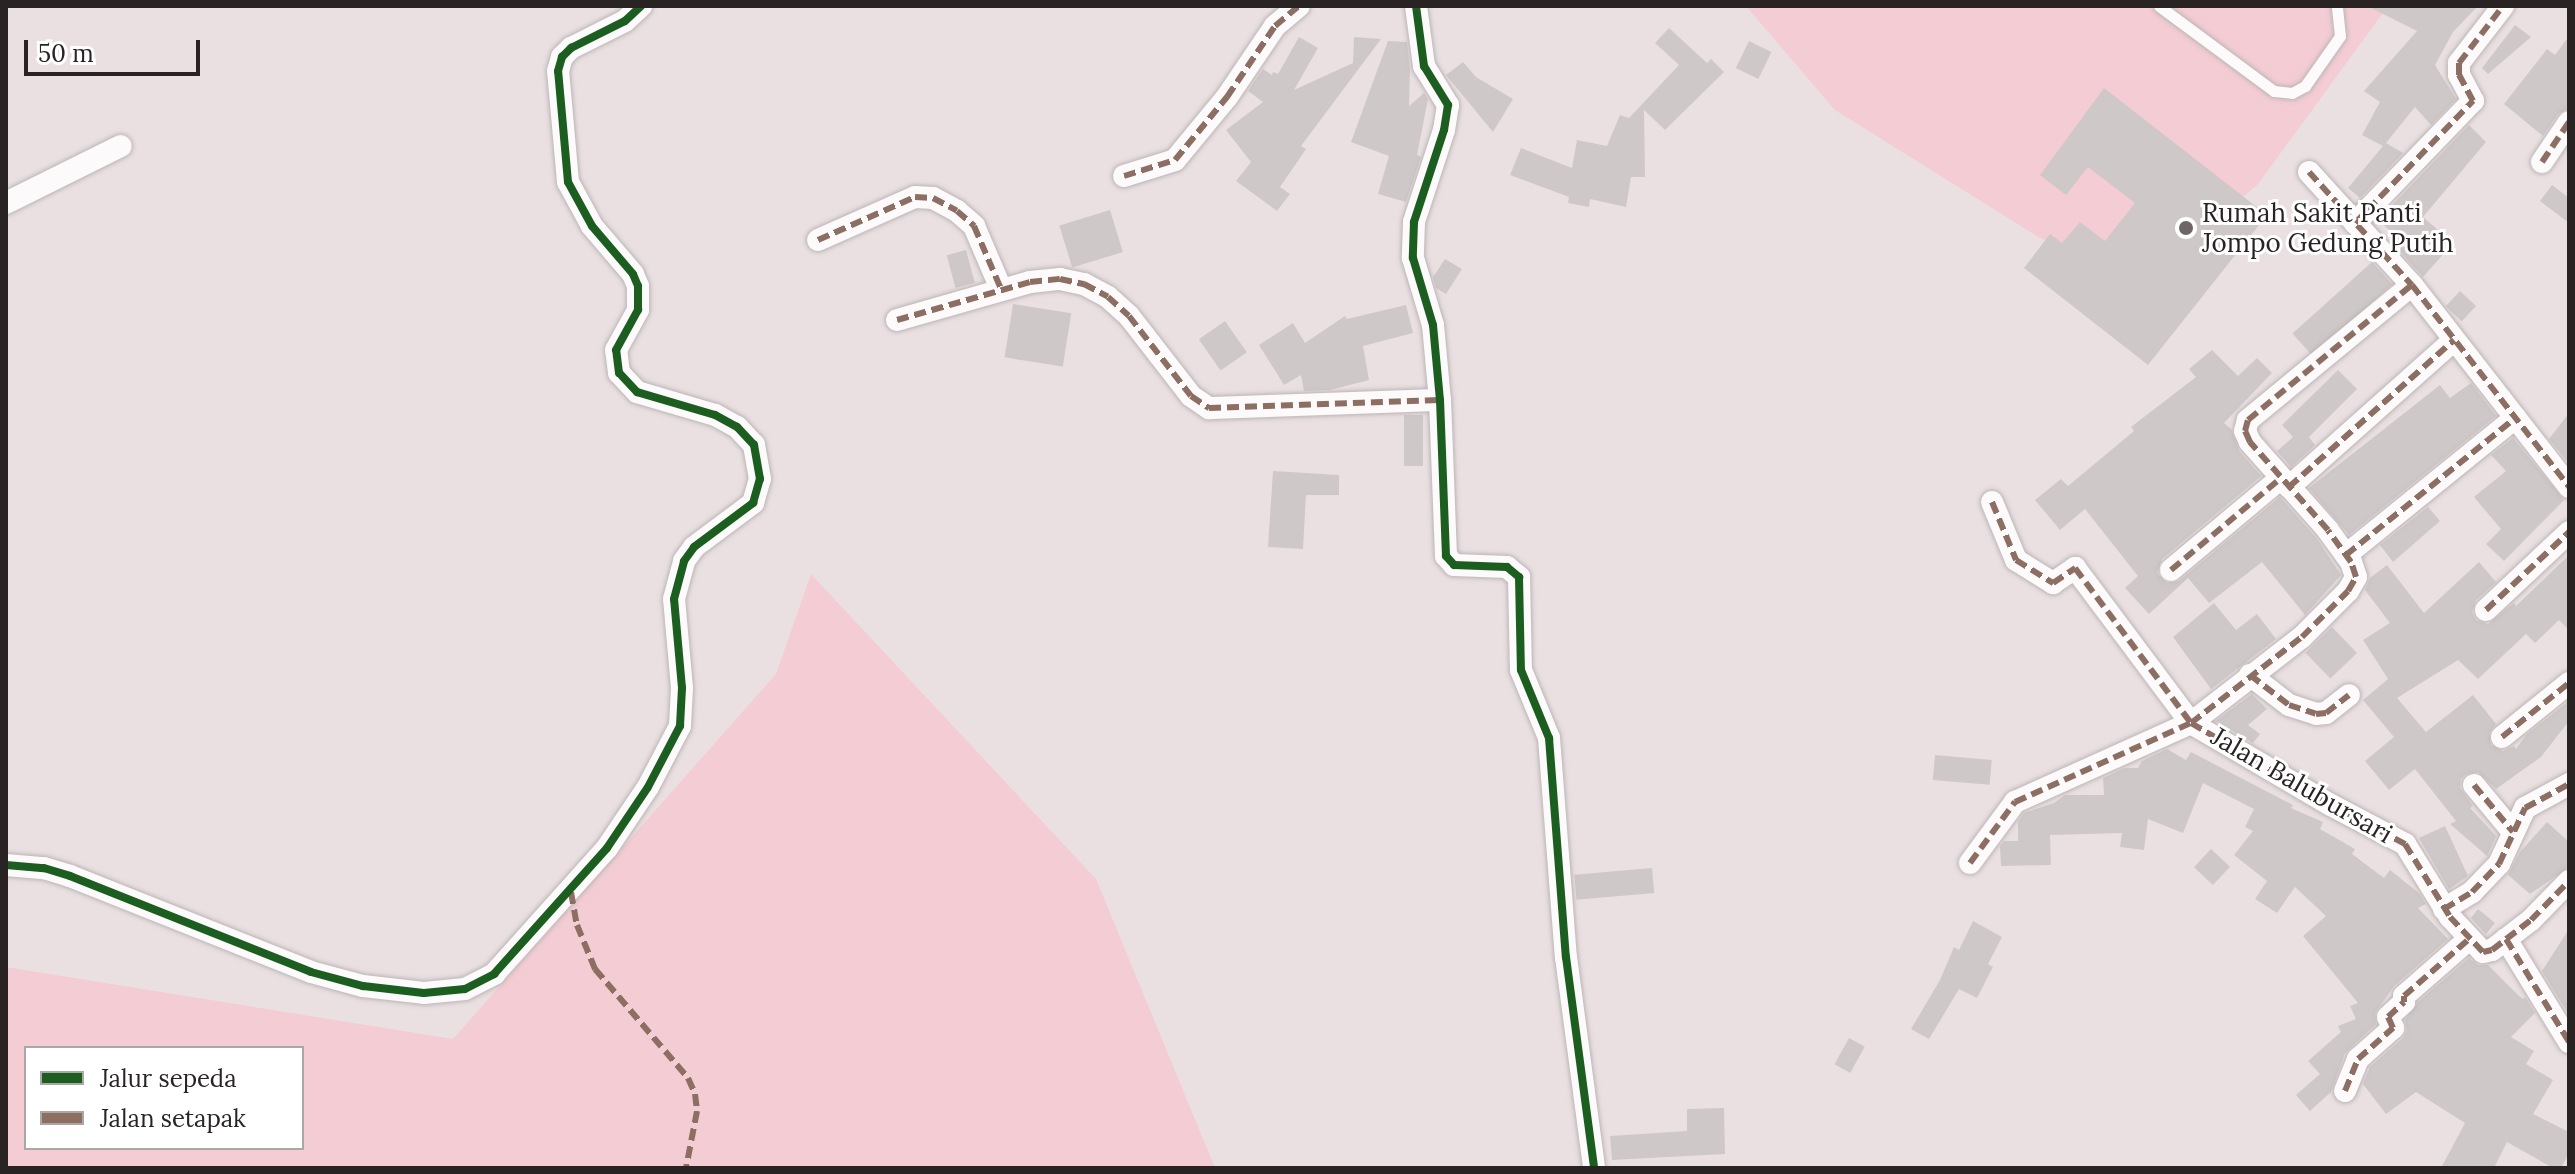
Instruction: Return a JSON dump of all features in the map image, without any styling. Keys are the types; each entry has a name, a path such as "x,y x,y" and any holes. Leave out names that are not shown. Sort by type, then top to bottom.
{"street":[{"path":"6,865 44,868 70,876 311,972 363,986 424,993 465,989 494,974 607,848 660,766 680,726 682,688 674,599 684,561 694,547 753,503 760,479 754,445 737,427 715,415 637,392 619,373 616,350 638,310 638,286 633,274 592,226 568,182 558,71 562,57 571,48 625,21 641,6"},
{"path":"1124,176 1175,160 1227,97 1275,26 1299,6"},
{"path":"1416,6 1427,74 1448,105 1444,130 1414,222 1413,244 1415,270 1427,295 1433,325 1440,400 1447,559 1454,565 1507,567 1519,577 1521,670 1549,738 1566,957 1594,1168"},
{"path":"2355,223 2473,101 2459,75 2459,63 2503,6"},
{"path":"2542,162 2569,122"},
{"path":"6,203 121,146"},
{"path":"2309,172 2412,285 2569,487"},
{"path":"818,240 915,197 933,198 957,211 974,226 1001,289"},
{"path":"897,320 1001,289 1060,279 1084,284 1108,297 1129,316 1191,396 1209,408 1440,400"},
{"path":"1970,863 2015,802 2137,746 2173,734 2191,723 2302,637 2348,591 2356,577 2346,555 2250,442 2245,431 2248,420 2412,285"},
{"path":"2171,570 2285,482 2454,340"},
{"path":"2346,555 2515,418"},
{"path":"1992,502 2016,560 2053,583 2075,568 2191,723"},
{"path":"2486,610 2569,532"},
{"path":"2250,675 2289,705 2316,714 2326,713 2349,695"},
{"path":"2502,737 2569,683"},
{"name":"Jalan Balubursari","path":"2191,723 2339,810 2405,844 2420,864 2444,909 2469,939"},
{"path":"2444,909 2487,878 2499,864 2525,808 2569,784"},
{"path":"2474,785 2513,832"},
{"path":"2345,1091 2358,1059 2393,1028 2388,1017 2404,1002 2404,996 2469,939 2485,953 2506,939 2569,881"},
{"path":"2506,939 2569,1042"}],"lane":[{"path":"2159,6 2274,91 2292,93 2305,86 2340,36 2337,6"}],"shaded area":[{"path":"1746,6 2388,6 2258,184 2152,276 2040,238 1835,110"},
{"path":"811,574 1096,879 1215,1168 6,1168 6,967 453,1039 776,674"}],"building":[{"path":"2367,6 2478,6 2453,32 2435,65 2456,99 2431,125 2415,107 2386,143 2403,153 2360,198 2348,188 2383,146 2362,135 2380,102 2364,91 2417,31"},
{"path":"2515,25 2531,37 2488,74 2482,68"},
{"path":"1669,28 1707,63 1711,59 1724,72 1665,130 1644,110 1645,177 1631,177 1626,207 1590,199 1589,207 1568,203 1569,197 1510,175 1521,148 1572,168 1577,140 1607,146 1620,115 1629,118 1679,65 1655,43"},
{"path":"2569,36 2569,108 2558,114 2543,136 2504,104 2547,49 2555,55"},
{"path":"1299,37 1318,48 1294,90 1353,63 1354,37 1381,39 1301,146 1306,149 1280,187 1290,194 1277,211 1236,181 1251,162 1226,130 1263,102 1248,91 1263,69 1272,75 1273,72 1278,74"},
{"path":"1388,41 1407,42 1409,106 1424,93 1428,99 1417,155 1421,157 1406,202 1378,194 1389,156 1351,142"},
{"path":"1749,41 1771,52 1758,79 1736,68"},
{"path":"1463,62 1476,77 1513,99 1493,132 1446,75"},
{"name":"Rumah Sakit Panti Jompo Gedung Putih","path":"2104,88 2267,215 2148,365 2024,268 2050,234 2062,243 2080,222 2105,241 2135,203 2088,167 2066,195 2040,175"},
{"path":"2469,125 2486,142 2423,217 2453,243 2423,277 2394,245 2400,240 2378,220"},
{"path":"2552,185 2569,198 2569,223 2540,201"},
{"path":"1110,210 1123,252 1072,268 1059,225"},
{"path":"966,250 975,283 955,288 947,255"},
{"path":"1445,259 1462,269 1446,294 1436,288 1433,277"},
{"path":"2372,262 2392,284 2313,356 2292,334"},
{"path":"2460,291 2476,306 2462,321 2446,306"},
{"path":"1013,304 1071,313 1063,367 1005,357"},
{"path":"1406,305 1413,333 1363,346 1369,380 1330,390 1304,391 1301,375 1284,385 1259,345 1293,323 1305,343 1345,316 1347,319"},
{"path":"1225,321 1247,352 1221,370 1199,339"},
{"path":"2212,350 2238,376 2257,358 2272,373 2224,423 2232,430 2239,451 2261,476 2162,559 2157,573 2167,583 2179,581 2280,497 2317,539 2341,575 2305,615 2262,562 2209,603 2188,578 2149,614 2125,588 2138,576 2085,509 2060,530 2035,500 2061,479 2068,486 2134,431 2131,427 2196,377 2189,369"},
{"path":"2338,370 2357,389 2309,437 2315,445 2291,467 2277,451 2293,437 2282,425"},
{"path":"2471,383 2496,416 2349,535 2309,488 2440,385 2450,398"},
{"path":"2569,413 2569,460 2567,461 2549,439"},
{"path":"1404,415 1423,415 1423,466 1404,466"},
{"path":"2513,438 2564,500 2504,561 2486,544 2501,529 2474,497 2506,471 2491,455"},
{"path":"1273,471 1339,475 1339,495 1306,495 1303,549 1268,547"},
{"path":"2428,507 2440,521 2393,562 2380,545"},
{"path":"2569,555 2569,630 2559,620 2535,643 2526,634 2478,679 2458,660 2397,698 2426,732 2473,695 2496,724 2489,733 2491,745 2503,751 2514,746 2516,749 2526,735 2569,701 2569,721 2541,757 2496,789 2478,772 2466,774 2461,779 2460,788 2473,806 2470,808 2496,836 2487,856 2450,824 2456,821 2415,769 2389,790 2365,761 2394,737 2363,700 2388,679 2363,640 2390,623 2365,590 2370,578 2387,565 2424,613 2479,562 2496,582 2476,600 2472,612 2476,620 2488,624 2514,603 2516,606"},
{"path":"2214,603 2236,630 2257,614 2276,639 2211,689 2173,637"},
{"path":"2332,627 2357,653 2330,679 2305,653"},
{"path":"2252,694 2267,709 2248,725 2260,734 2253,743 2216,721"},
{"path":"2167,749 2186,760 2191,752 2293,805 2291,808 2323,822 2320,829 2355,849 2352,854 2384,878 2390,870 2419,893 2426,904 2418,908 2448,939 2394,986 2375,1013 2376,1024 2345,1053 2331,1092 2310,1111 2296,1095 2320,1074 2308,1061 2341,1032 2338,1026 2356,1019 2350,1006 2358,1003 2303,936 2326,916 2295,887 2277,913 2255,899 2267,881 2234,855 2253,831 2245,827 2254,809 2203,783 2183,833 2148,819 2144,850 2120,847 2122,833 2050,835 2051,865 2001,866 2000,846 2004,841 2018,841 2018,822 2024,813 2054,803 2065,795 2104,795 2103,778 2125,768 2138,768 2142,761"},
{"path":"1935,755 1992,760 1990,785 1933,780"},
{"path":"2547,822 2569,842 2569,867 2530,894 2508,875 2520,852"},
{"path":"2445,826 2468,876 2449,889 2419,838"},
{"path":"2211,849 2230,867 2213,885 2194,867"},
{"path":"1652,868 1654,893 1576,900 1574,875"},
{"path":"2478,909 2495,923 2486,934 2471,918"},
{"path":"1973,921 2002,937 1988,964 1993,967 1977,998 1959,989 1929,1039 1911,1029 1940,980 1954,947 1959,950"},
{"path":"2569,929 2569,1015 2542,971"},
{"path":"2469,958 2478,965 2488,965 2518,995 2523,999 2525,997 2535,1013 2511,1037 2534,1051 2526,1064 2553,1080 2533,1114 2569,1132 2569,1153 2561,1168 2553,1168 2507,1142 2494,1168 2441,1168 2465,1123 2416,1092 2386,1114 2363,1084 2370,1067 2403,1038 2407,1030 2405,1020 2418,1002"},
{"path":"1849,1038 1865,1047 1850,1073 1834,1064"},
{"path":"1724,1108 1725,1154 1612,1160 1610,1136 1687,1131 1687,1109"}],"marked path":[{"path":"1124,176 1175,160 1227,97 1275,26 1299,6"},
{"path":"2355,223 2473,101 2459,75 2459,63 2503,6"},
{"path":"2542,162 2569,122"},
{"path":"2309,172 2412,285 2569,487"},
{"path":"818,240 915,197 933,198 957,211 974,226 1001,289"},
{"path":"897,320 1030,282 1060,279 1084,284 1108,297 1129,316 1191,396 1209,408 1440,400"},
{"path":"1970,863 2015,802 2191,723 2302,637 2348,591 2356,577 2351,562 2328,530 2250,442 2245,431 2248,420 2412,285"},
{"path":"2289,487 2454,340"},
{"path":"2346,555 2515,418"},
{"path":"2171,570 2281,478"},
{"path":"1992,502 2016,560 2053,583 2075,568 2191,723 2331,805 2405,844 2450,917 2483,952 2492,950 2531,920 2569,881"},
{"path":"2486,610 2569,532"},
{"path":"2250,675 2289,705 2316,714 2326,713 2349,695"},
{"path":"2502,737 2569,683"},
{"path":"2444,909 2472,892 2499,864 2525,808 2569,784"},
{"path":"2474,785 2513,832"},
{"path":"571,892 577,925 595,969 688,1078 695,1094 697,1111 686,1168"},
{"path":"2345,1091 2358,1059 2393,1028 2388,1017 2404,1002 2404,996 2469,939"},
{"path":"2506,939 2569,1042"}],"cycle path":[{"path":"6,865 44,868 70,876 311,972 363,986 424,993 465,989 494,974 607,848 648,787 680,726 682,688 674,599 684,561 694,547 753,503 760,479 754,445 737,427 715,415 637,392 619,373 616,350 638,310 638,286 633,274 592,226 568,182 558,71 562,57 571,48 625,21 641,6"},
{"path":"1416,6 1424,66 1448,105 1444,130 1414,222 1413,258 1433,325 1440,400 1446,556 1454,565 1507,567 1519,577 1521,670 1549,738 1566,957 1594,1168"}],"place":[{"name":"Rumah Sakit Panti Jompo Gedung Putih","path":"2186,228"}]}
